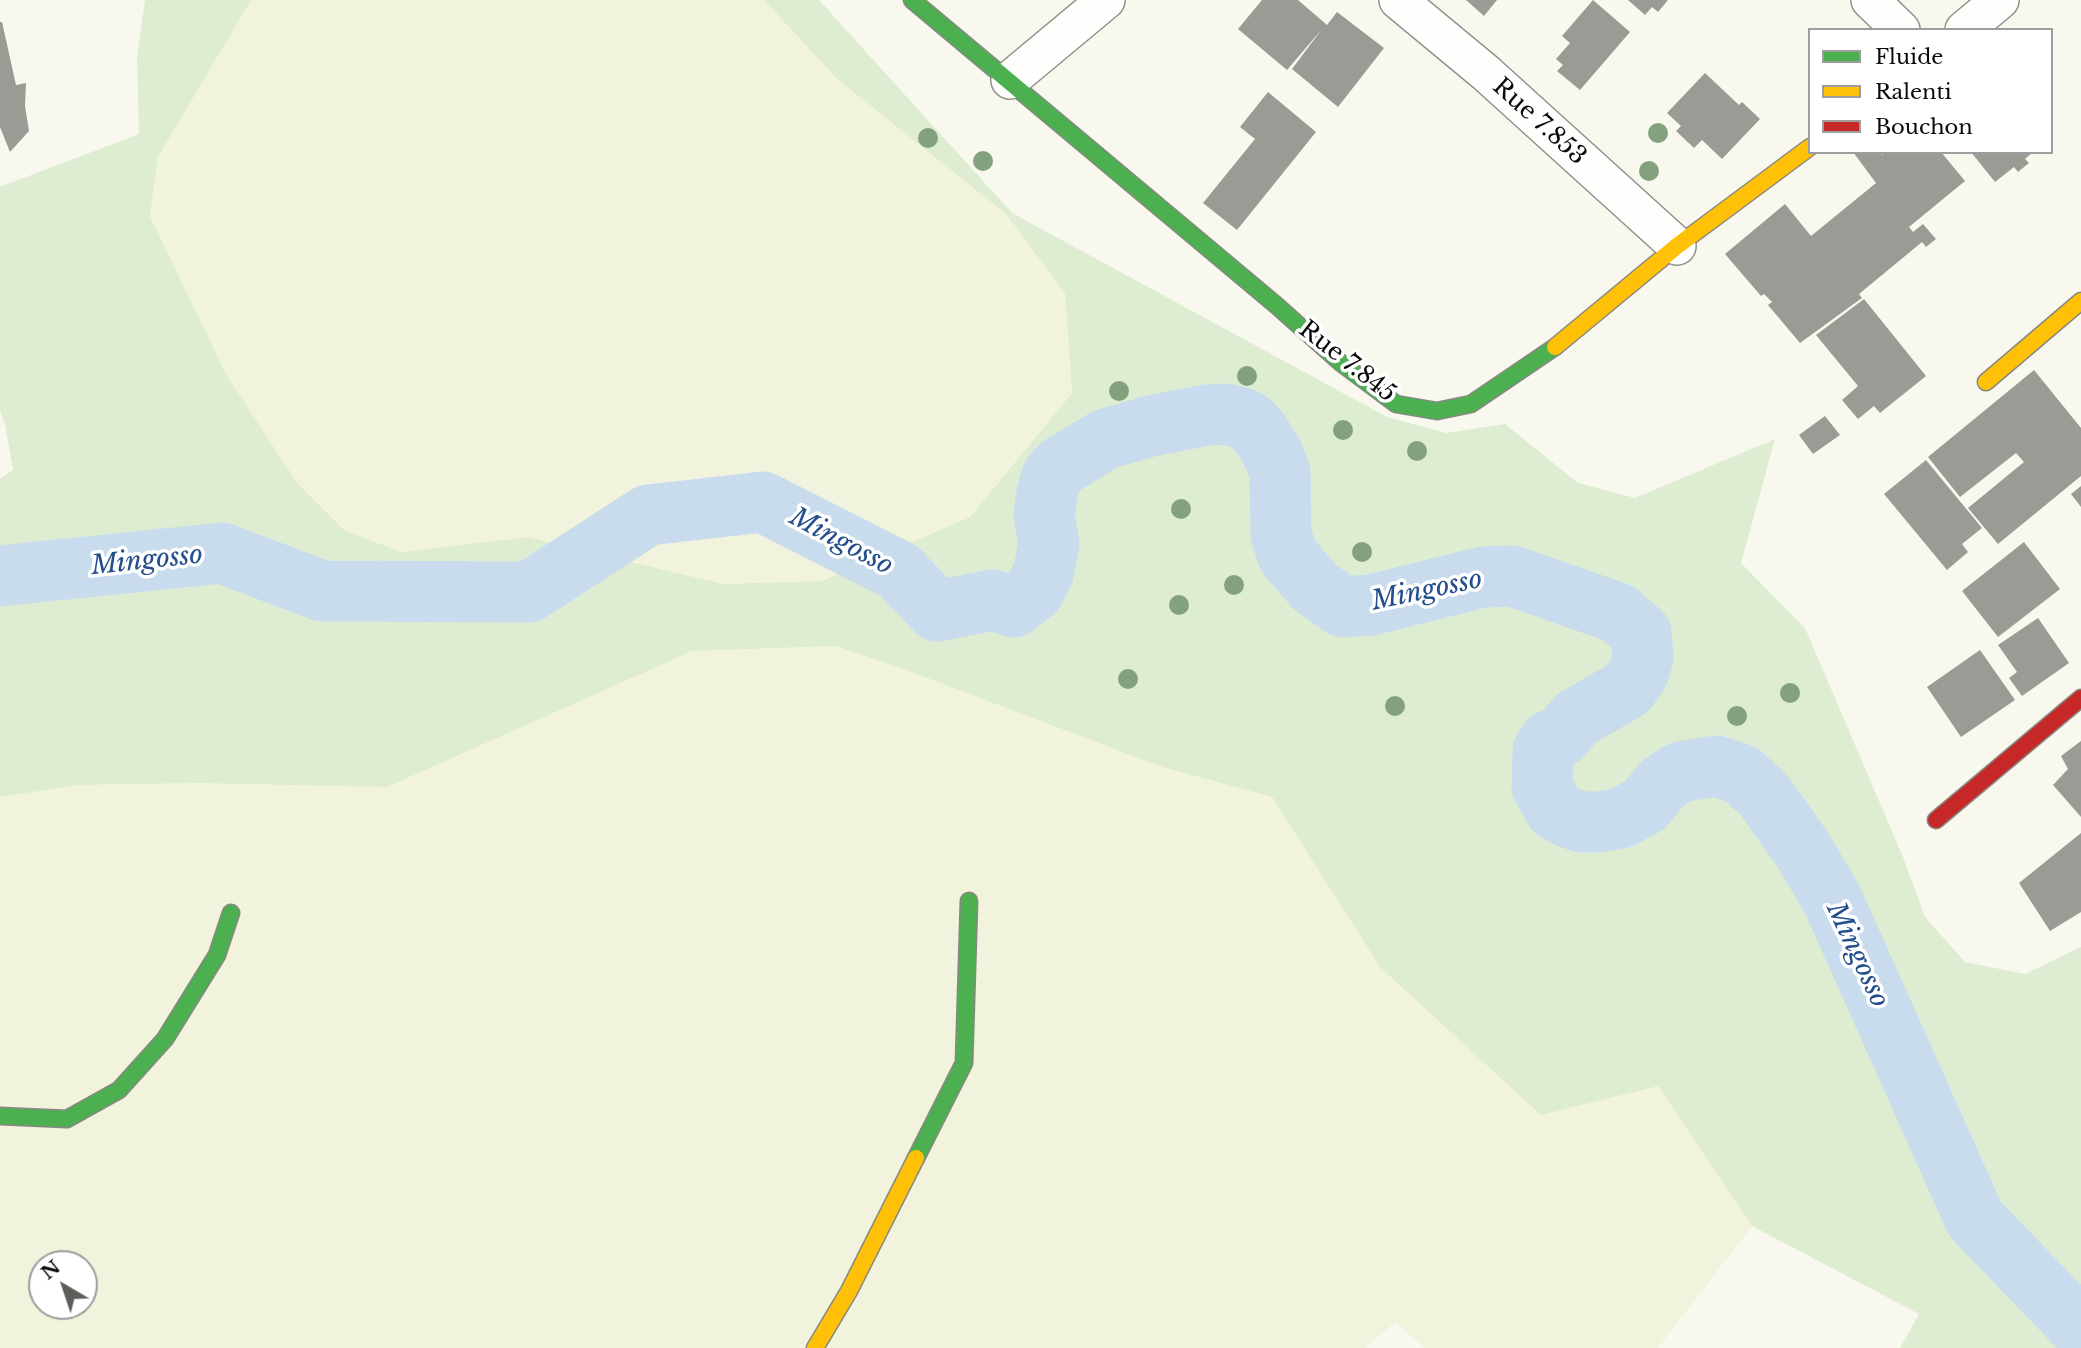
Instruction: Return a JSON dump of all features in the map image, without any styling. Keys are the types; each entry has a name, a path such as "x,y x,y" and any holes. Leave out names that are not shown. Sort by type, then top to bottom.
{"street":[{"name":"Rue 7.845","path":"912,0 1276,305 1341,363 1396,404 1437,411 1471,404 1564,341 1677,246 1808,148"},
{"path":"1010,80 1106,0"},
{"name":"Rue 7.853","path":"1398,0 1486,73 1677,246"},
{"path":"1870,0 1899,28"},
{"path":"1966,28 2000,0"},
{"path":"1986,382 2081,301"},
{"path":"1936,820 2081,698"},
{"path":"815,1348 849,1290 964,1063 969,901"},
{"path":"0,1116 67,1119 119,1090 165,1039 217,955 231,913"}],"green space":[{"path":"145,0 251,0 158,157 150,216 227,376 298,484 344,530 401,552 528,537 723,584 822,581 970,517 1072,393 1065,293 1006,214 836,78 764,0 819,0 1012,213 1387,417 1446,433 1505,424 1578,483 1635,498 1775,439 1741,563 1805,628 1903,857 1925,917 1965,962 2025,974 2081,947 2081,1348 1900,1348 1919,1314 1752,1226 1658,1086 1541,1115 1380,967 1272,797 1162,767 836,646 692,651 387,787 202,783 79,785 0,797 0,479 13,470 0,411 0,187 139,134 137,56"},
{"path":"251,0 764,0 836,78 1006,214 1065,293 1072,393 970,517 822,581 723,584 528,537 401,552 344,530 298,484 227,376 150,216 158,157"},
{"path":"836,646 1162,767 1272,797 1380,967 1658,1086 1752,1226 1658,1348 1425,1348 1395,1322 1366,1348 0,1348 0,797 79,785 202,783 589,696 692,651"}],"building":[{"path":"1262,0 1298,0 1327,25 1337,12 1384,48 1338,107 1292,69 1322,29 1287,70 1238,29"},
{"path":"1466,0 1497,0 1484,16"},
{"path":"1593,0 1630,32 1580,90 1557,71 1563,65 1556,59 1570,43 1562,36"},
{"path":"1628,0 1668,0 1658,12 1652,7 1645,15"},
{"path":"0,22 16,85 26,83 25,106 29,131 10,152 0,127"},
{"path":"1705,73 1739,105 1742,102 1760,119 1722,159 1702,140 1694,148 1676,131 1681,126 1667,113"},
{"path":"1268,92 1316,132 1237,230 1203,203 1255,139 1240,127"},
{"path":"1854,154 1943,154 1965,181 1909,227 1913,232 1923,224 1936,239 1926,247 1922,242 1859,294 1862,298 1800,343 1768,305 1772,302 1764,294 1761,296 1725,254 1785,204 1811,236 1876,183"},
{"path":"1973,154 2031,154 2025,159 2029,163 2018,172 2014,167 1995,182"},
{"path":"1864,299 1926,376 1880,413 1874,406 1858,419 1842,400 1858,386 1816,335"},
{"path":"2034,370 2081,428 2081,476 1998,544 1968,508 2024,462 2016,453 1960,497 1928,457"},
{"path":"1825,416 1840,435 1813,454 1799,435"},
{"path":"1926,460 1982,528 1962,544 1968,552 1947,570 1884,494"},
{"path":"2081,486 2081,507 2071,494"},
{"path":"2024,542 2060,589 1998,637 1962,591"},
{"path":"2038,618 2069,663 2022,696 2009,678 2017,672 1998,645"},
{"path":"1980,650 2015,700 1961,737 1927,687"},
{"path":"2081,741 2081,817 2053,785 2068,769 2061,756"},
{"path":"2081,833 2081,912 2050,931 2019,883"}],"waterway":[{"name":"Mingosso","path":"0,576 222,553 322,591 529,592 648,515 763,502 899,571 937,611 993,600 1014,607 1034,591 1043,574 1049,543 1044,515 1047,493 1052,476 1061,466 1106,439 1151,426 1207,415 1225,414 1242,418 1259,432 1272,452 1280,472 1281,535 1288,556 1315,587 1343,607 1371,605 1483,577 1512,576 1618,613 1641,633 1643,658 1638,674 1627,689 1577,718 1560,737 1549,741 1543,751 1542,787 1555,810 1582,822 1621,818 1645,805 1663,783 1680,772 1716,766 1741,774 1764,795 1803,850 1832,899 1975,1219 2081,1329"}],"traffic: fast":[{"path":"912,0 1276,305 1341,363 1396,404 1437,411 1471,404 1555,347"},
{"path":"916,1158 964,1063 969,901"},
{"path":"0,1116 67,1119 119,1090 165,1039 217,955 231,913"}],"traffic: slow":[{"path":"1555,347 1677,246 1808,148"},
{"path":"1986,382 2081,301"},
{"path":"815,1348 849,1291 916,1158"}],"traffic: jam":[{"path":"1936,820 2081,698"}]}
